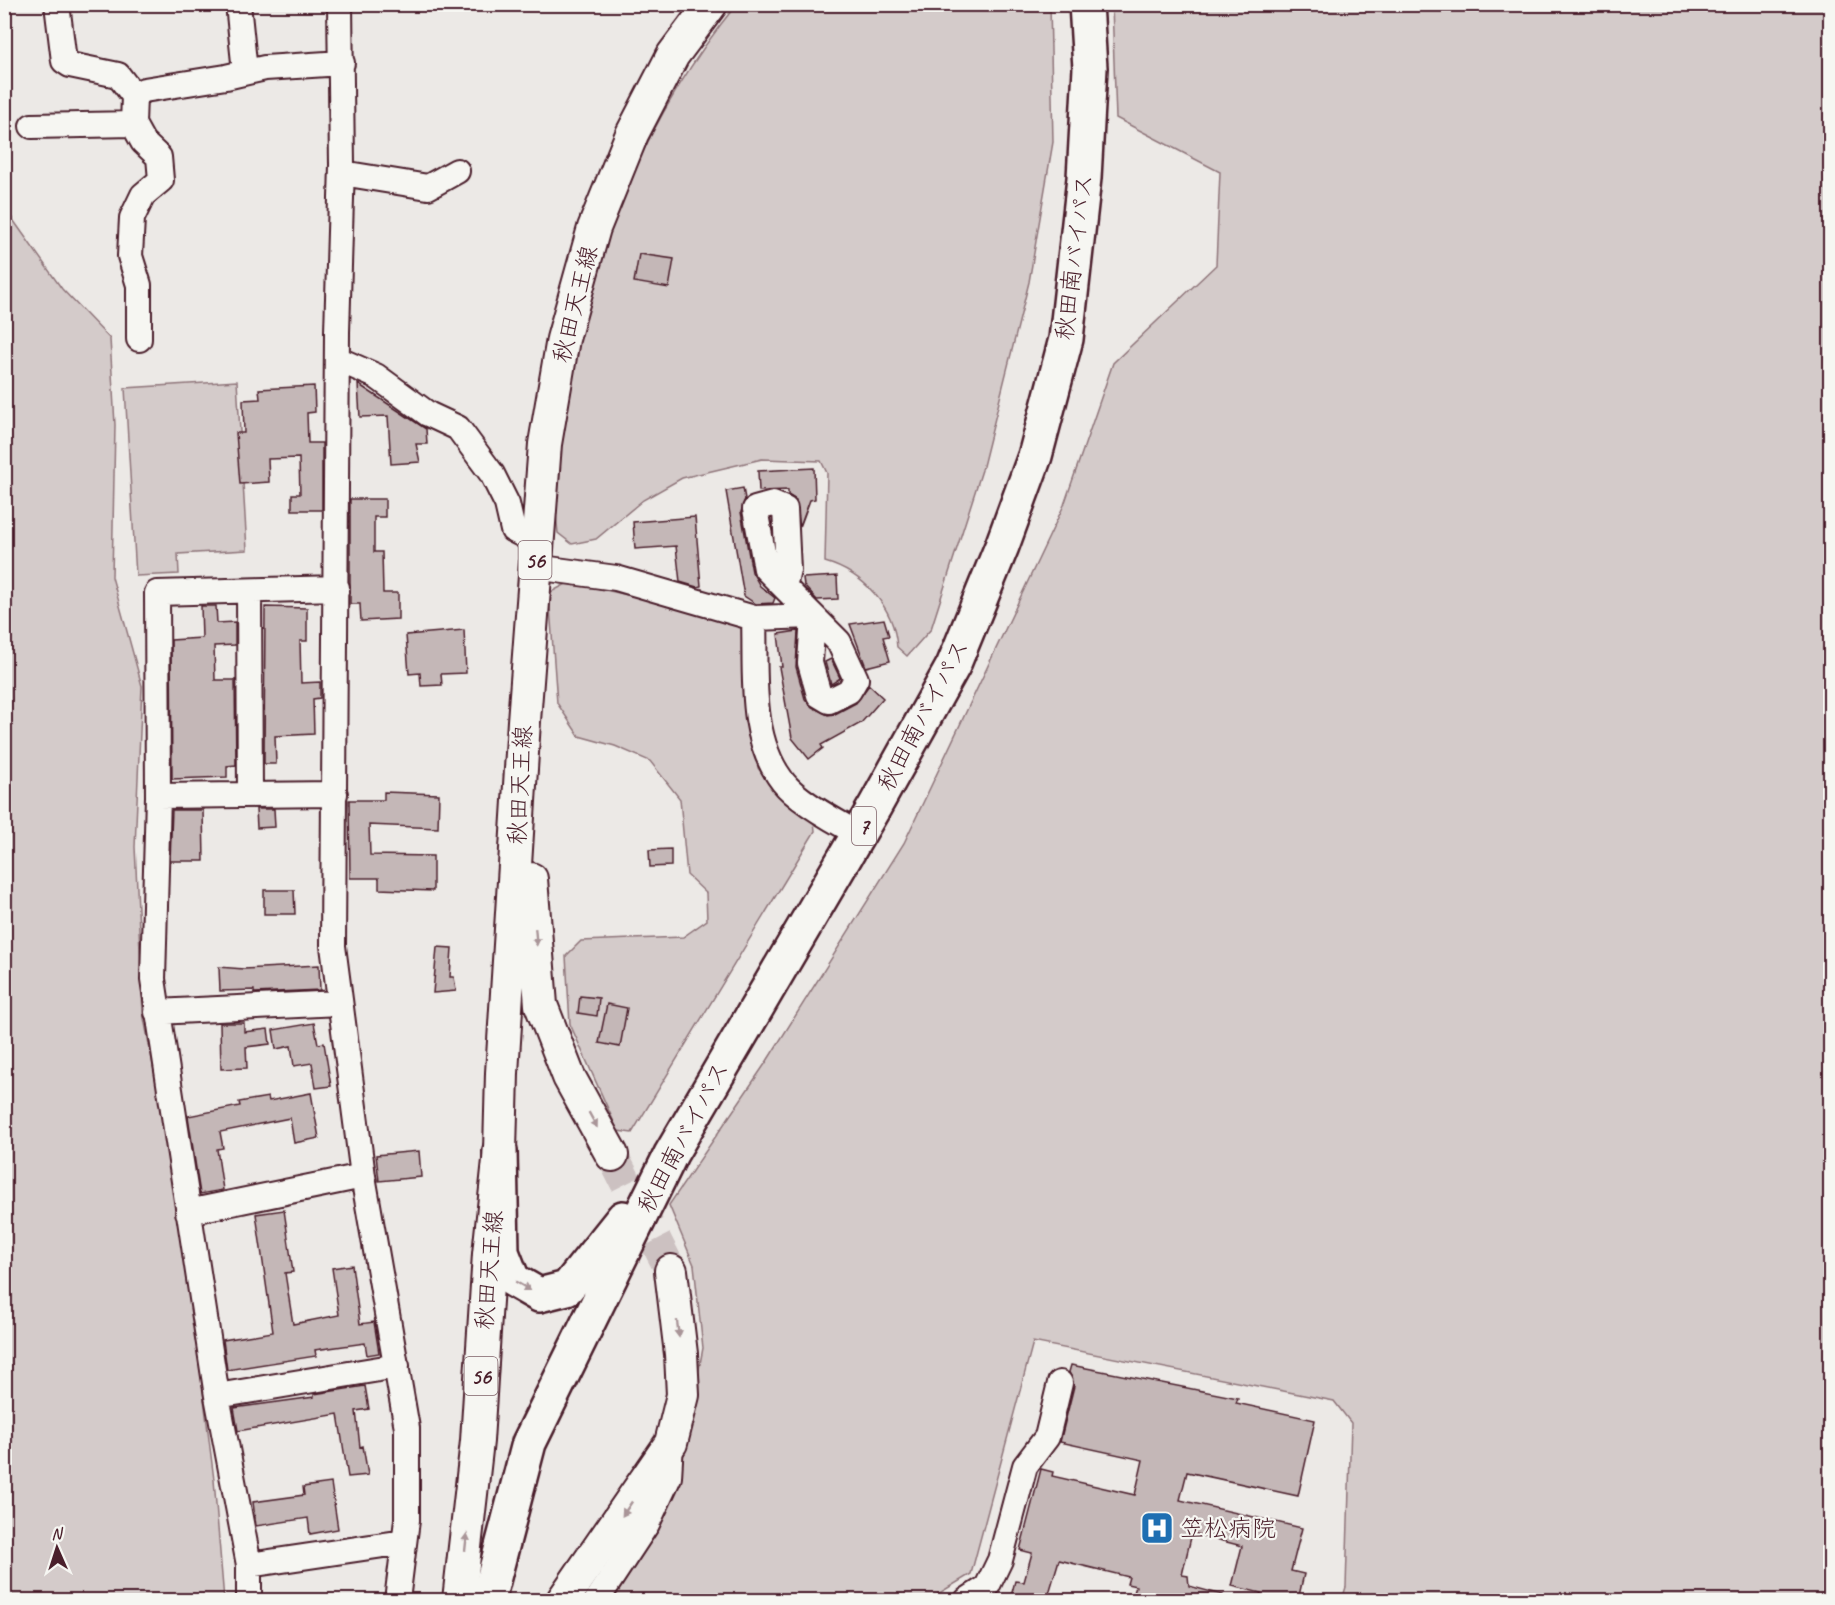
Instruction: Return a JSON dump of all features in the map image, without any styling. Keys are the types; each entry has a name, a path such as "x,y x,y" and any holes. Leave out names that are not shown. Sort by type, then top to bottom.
{"highway":[{"name":"秋田南バイパス","path":"488,1600 528,1443 671,1154 859,834 953,666 1035,456 1066,339 1083,189 1090,68 1086,4"},
{"path":"500,1151 502,1252 513,1280 539,1295 567,1288 599,1251 671,1154"}],"main road":[{"name":"秋田天王線","path":"459,1600 477,1441 489,1254 500,1151 502,1073 545,444 563,339 594,228 632,134 673,55 711,4"},
{"path":"522,774 541,1005 569,1077 612,1155"},
{"path":"563,1600 671,1443 682,1395 681,1353 671,1271"}],"street":[{"path":"57,4 64,61 70,65 118,75 134,96 133,124 143,142 159,157 161,180 142,195 132,218 130,256 139,285 139,339"},
{"path":"238,4 245,72"},
{"path":"340,4 342,173 338,359 333,946 363,1176 407,1428 407,1520 397,1600"},
{"path":"134,96 144,90 265,68 342,63"},
{"path":"32,126 133,124"},
{"path":"342,173 428,187 457,171"},
{"path":"338,359 376,376 428,414 458,428 492,474 507,504 513,530 536,555 754,618 813,616 784,587"},
{"path":"249,1600 249,1565 217,1396 153,979 158,796 157,593 337,588"},
{"path":"249,591 250,795"},
{"path":"754,618 758,723 768,758 784,784 832,819 859,834"},
{"path":"158,796 335,794"},
{"path":"157,1012 339,1003"},
{"path":"188,1212 363,1176"},
{"path":"217,1396 397,1365"},
{"path":"967,1600 987,1587 1000,1560 1025,1466 1047,1437 1060,1383"},
{"path":"597,1600 647,1524 669,1477 671,1443"},
{"path":"249,1565 404,1542"}],"shaded area":[{"path":"736,5 1050,5 1053,142 1029,282 982,470 931,629 907,656 897,647 890,618 874,593 852,574 825,562 827,473 821,461 762,459 682,478 643,500 596,539 572,544 558,533 554,471 556,434 577,333 608,232 651,136 676,91"},
{"path":"1112,5 1830,5 1830,1600 1342,1600 1346,1587 1351,1423 1334,1401 1033,1342 971,1574 928,1600 615,1600 614,1597 676,1478 703,1348 694,1265 669,1205 767,1061 904,843 1064,505 1113,363 1216,265 1220,172 1116,118"},
{"path":"4,207 62,289 110,339 115,425 112,577 142,686 135,847 143,1013 180,1206 214,1480 224,1600 5,1600"},
{"path":"237,381 247,550 178,554 179,574 136,576 125,388"},
{"path":"570,582 734,619 748,633 753,737 758,768 778,795 814,822 815,831 632,1133 618,1131 570,1024 566,956 581,941 683,937 707,920 706,893 687,875 680,799 650,761 615,746 579,736 557,703 549,593"}],"building":[{"path":"639,254 674,259 669,288 634,282"},
{"path":"358,384 426,429 427,444 416,444 420,462 391,464 388,416 360,417"},
{"path":"314,386 315,412 307,413 308,443 322,443 322,510 292,510 292,494 300,494 299,458 268,459 269,482 240,484 236,433 244,433 243,400 260,399 259,389"},
{"path":"814,468 815,499 810,500 800,527 796,500 788,495 788,490 759,491 758,471"},
{"path":"743,488 745,499 741,512 752,572 760,586 775,598 773,603 756,604 744,596 726,491"},
{"path":"350,499 385,499 385,517 374,517 374,552 382,552 383,593 398,593 398,619 361,621 360,604 350,604"},
{"path":"695,517 701,586 697,587 680,582 676,546 635,549 633,522"},
{"path":"837,576 838,599 817,600 804,586 803,578"},
{"path":"201,606 216,606 217,623 235,622 235,645 214,646 215,680 235,680 236,765 227,766 227,777 172,779 171,640 202,638"},
{"path":"265,607 307,608 307,641 300,641 301,683 320,682 320,698 313,699 314,734 275,736 276,764 264,764"},
{"path":"884,619 889,636 883,637 890,661 866,667 850,624"},
{"path":"464,630 466,673 441,674 442,685 421,686 420,673 409,674 406,635"},
{"path":"798,631 796,667 805,699 812,707 828,715 835,714 856,703 869,685 883,698 861,723 821,745 823,748 809,759 792,738 779,667 782,667 778,634"},
{"path":"831,659 840,678 831,684 825,662"},
{"path":"384,792 439,794 438,828 369,825 370,855 433,856 433,891 379,889 379,878 350,878 349,800 384,800"},
{"path":"256,809 274,809 275,827 257,828"},
{"path":"172,810 203,810 204,861 170,861"},
{"path":"671,849 671,866 650,867 649,850"},
{"path":"264,890 294,890 295,914 264,914"},
{"path":"437,947 452,948 450,977 454,977 456,991 433,993"},
{"path":"319,965 320,990 254,993 254,990 220,991 219,967 244,969"},
{"path":"580,996 599,998 597,1016 578,1013"},
{"path":"607,1004 627,1008 620,1047 599,1043"},
{"path":"220,1023 244,1023 244,1032 268,1029 270,1044 246,1047 247,1068 221,1069"},
{"path":"314,1023 318,1044 324,1043 331,1086 316,1088 312,1063 294,1066 291,1046 276,1049 273,1030"},
{"path":"311,1093 319,1138 294,1143 290,1118 220,1132 223,1148 217,1149 223,1190 200,1194 188,1116 240,1106 239,1102 268,1097 269,1101"},
{"path":"419,1151 421,1177 379,1181 376,1155"},
{"path":"284,1210 293,1272 285,1273 293,1324 339,1315 332,1268 352,1265 360,1324 374,1322 379,1353 367,1355 365,1343 315,1350 316,1356 227,1370 223,1340 273,1332 256,1214"},
{"path":"1071,1365 1238,1398 1236,1403 1315,1420 1298,1496 1187,1472 1180,1500 1302,1528 1291,1571 1304,1574 1298,1600 1259,1600 1261,1593 1232,1586 1242,1546 1192,1533 1182,1575 1188,1576 1189,1586 1223,1595 1223,1600 1132,1600 1136,1586 1127,1584 1129,1577 1059,1560 1047,1600 1010,1600 1015,1581 1024,1582 1032,1553 1020,1550 1041,1469 1053,1472 1052,1476 1135,1495 1143,1460 1060,1442 1074,1386 1069,1372"},
{"path":"365,1386 369,1409 356,1411 360,1447 363,1446 368,1475 348,1477 338,1414 238,1431 234,1408 314,1397 314,1394"},
{"path":"331,1483 338,1529 310,1534 308,1518 256,1526 253,1502 304,1495 303,1487"}],"tunnel":[{"path":"612,1155 671,1271"}],"place":[{"name":"笠松病院","path":"1157,1528"}]}
